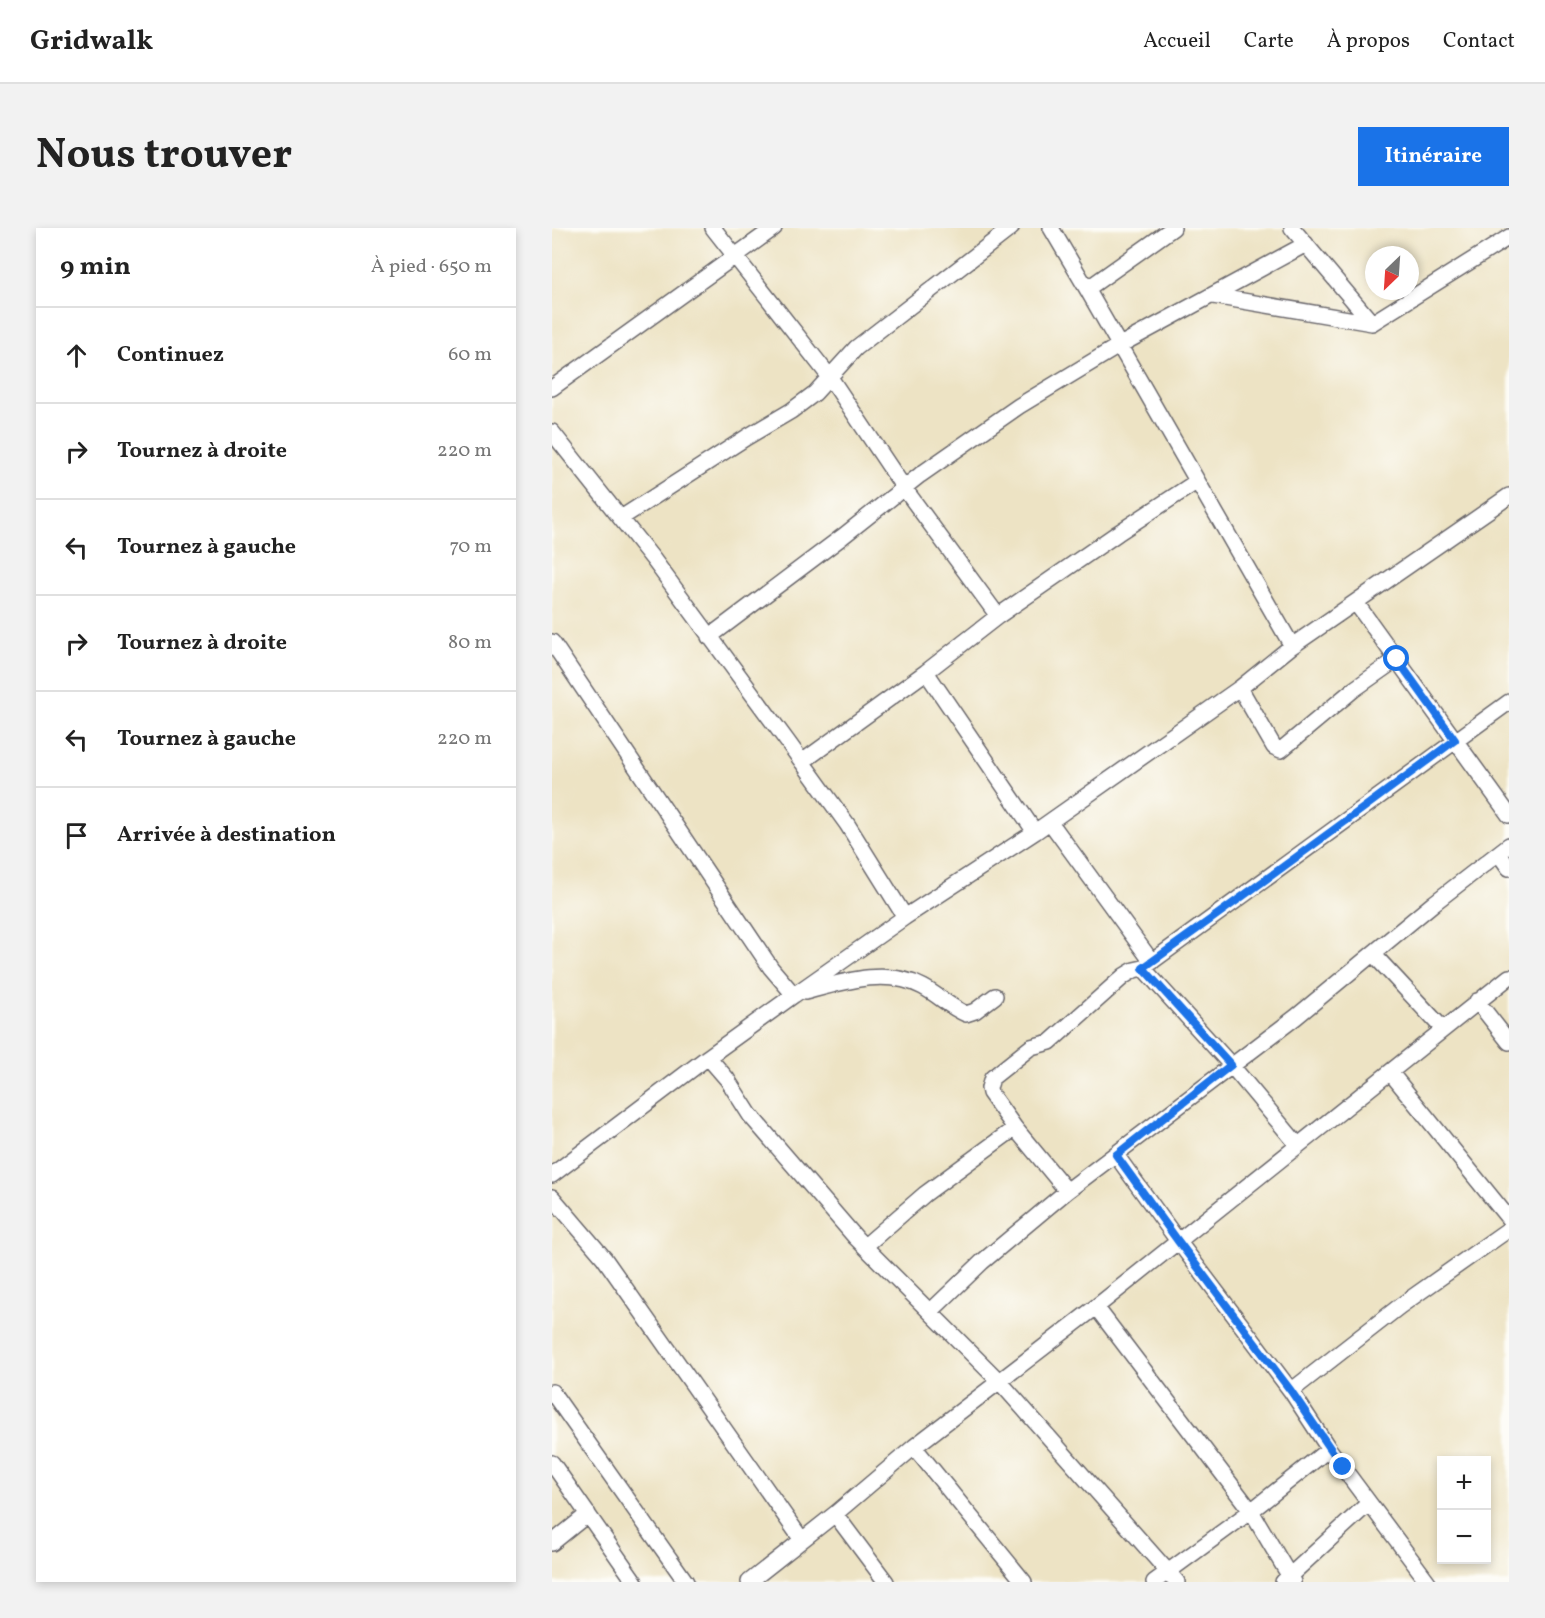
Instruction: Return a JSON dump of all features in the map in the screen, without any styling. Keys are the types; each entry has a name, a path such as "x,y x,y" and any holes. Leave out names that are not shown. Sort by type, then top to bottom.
{"street":[{"path":"714,228 734,257 829,376 904,488 998,616"},
{"path":"552,388 774,228"},
{"path":"621,518 791,411 815,393 864,341 1011,228"},
{"path":"1051,228 1292,646"},
{"path":"1088,289 1173,228"},
{"path":"1292,228 1372,322"},
{"path":"1213,296 1372,322 1509,237"},
{"path":"709,637 949,454 1019,406 1120,345 1306,244"},
{"path":"552,432 621,518 802,762 847,824 905,917"},
{"path":"802,762 926,672 998,616 1196,482"},
{"path":"552,1175 794,995 905,917 1050,822 1240,688 1292,646 1506,504"},
{"path":"1356,603 1509,815"},
{"path":"552,642 771,968 794,995"},
{"path":"1240,688 1274,747 1281,750 1353,690 1397,659"},
{"path":"926,672 1035,832"},
{"path":"1067,1191 1015,1128 990,1093 992,1078 1031,1047 1050,1042 1124,976 1147,965 1249,893 1509,702"},
{"path":"1050,822 1147,965 1297,1144"},
{"path":"930,1312 982,1262 1067,1191 1374,955 1434,903 1504,849 1509,868"},
{"path":"1374,955 1443,1029"},
{"path":"749,1582 835,1514 914,1447 1096,1307 1297,1144 1509,977"},
{"path":"794,995 853,980 903,979 922,987 966,1014 975,1011 995,996"},
{"path":"1477,1001 1509,1042"},
{"path":"708,1057 727,1079 750,1115 865,1246 1000,1382 1172,1578"},
{"path":"1390,1072 1509,1219"},
{"path":"865,1246 926,1194 1015,1128"},
{"path":"1116,1155 1291,1391 1329,1449 1428,1582"},
{"path":"552,1197 604,1258 802,1540"},
{"path":"1291,1391 1400,1306 1509,1229"},
{"path":"1096,1307 1251,1511 1289,1581 1369,1503"},
{"path":"552,1392 686,1582"},
{"path":"914,1447 1024,1582"},
{"path":"1154,1582 1172,1578 1329,1449"},
{"path":"552,1463 635,1582"},
{"path":"552,1543 588,1514"},
{"path":"835,1514 886,1582"}],"route":[{"path":"1343,1467 1291,1391 1116,1155 1231,1065 1143,968 1249,893 1455,740 1397,659"}]}
